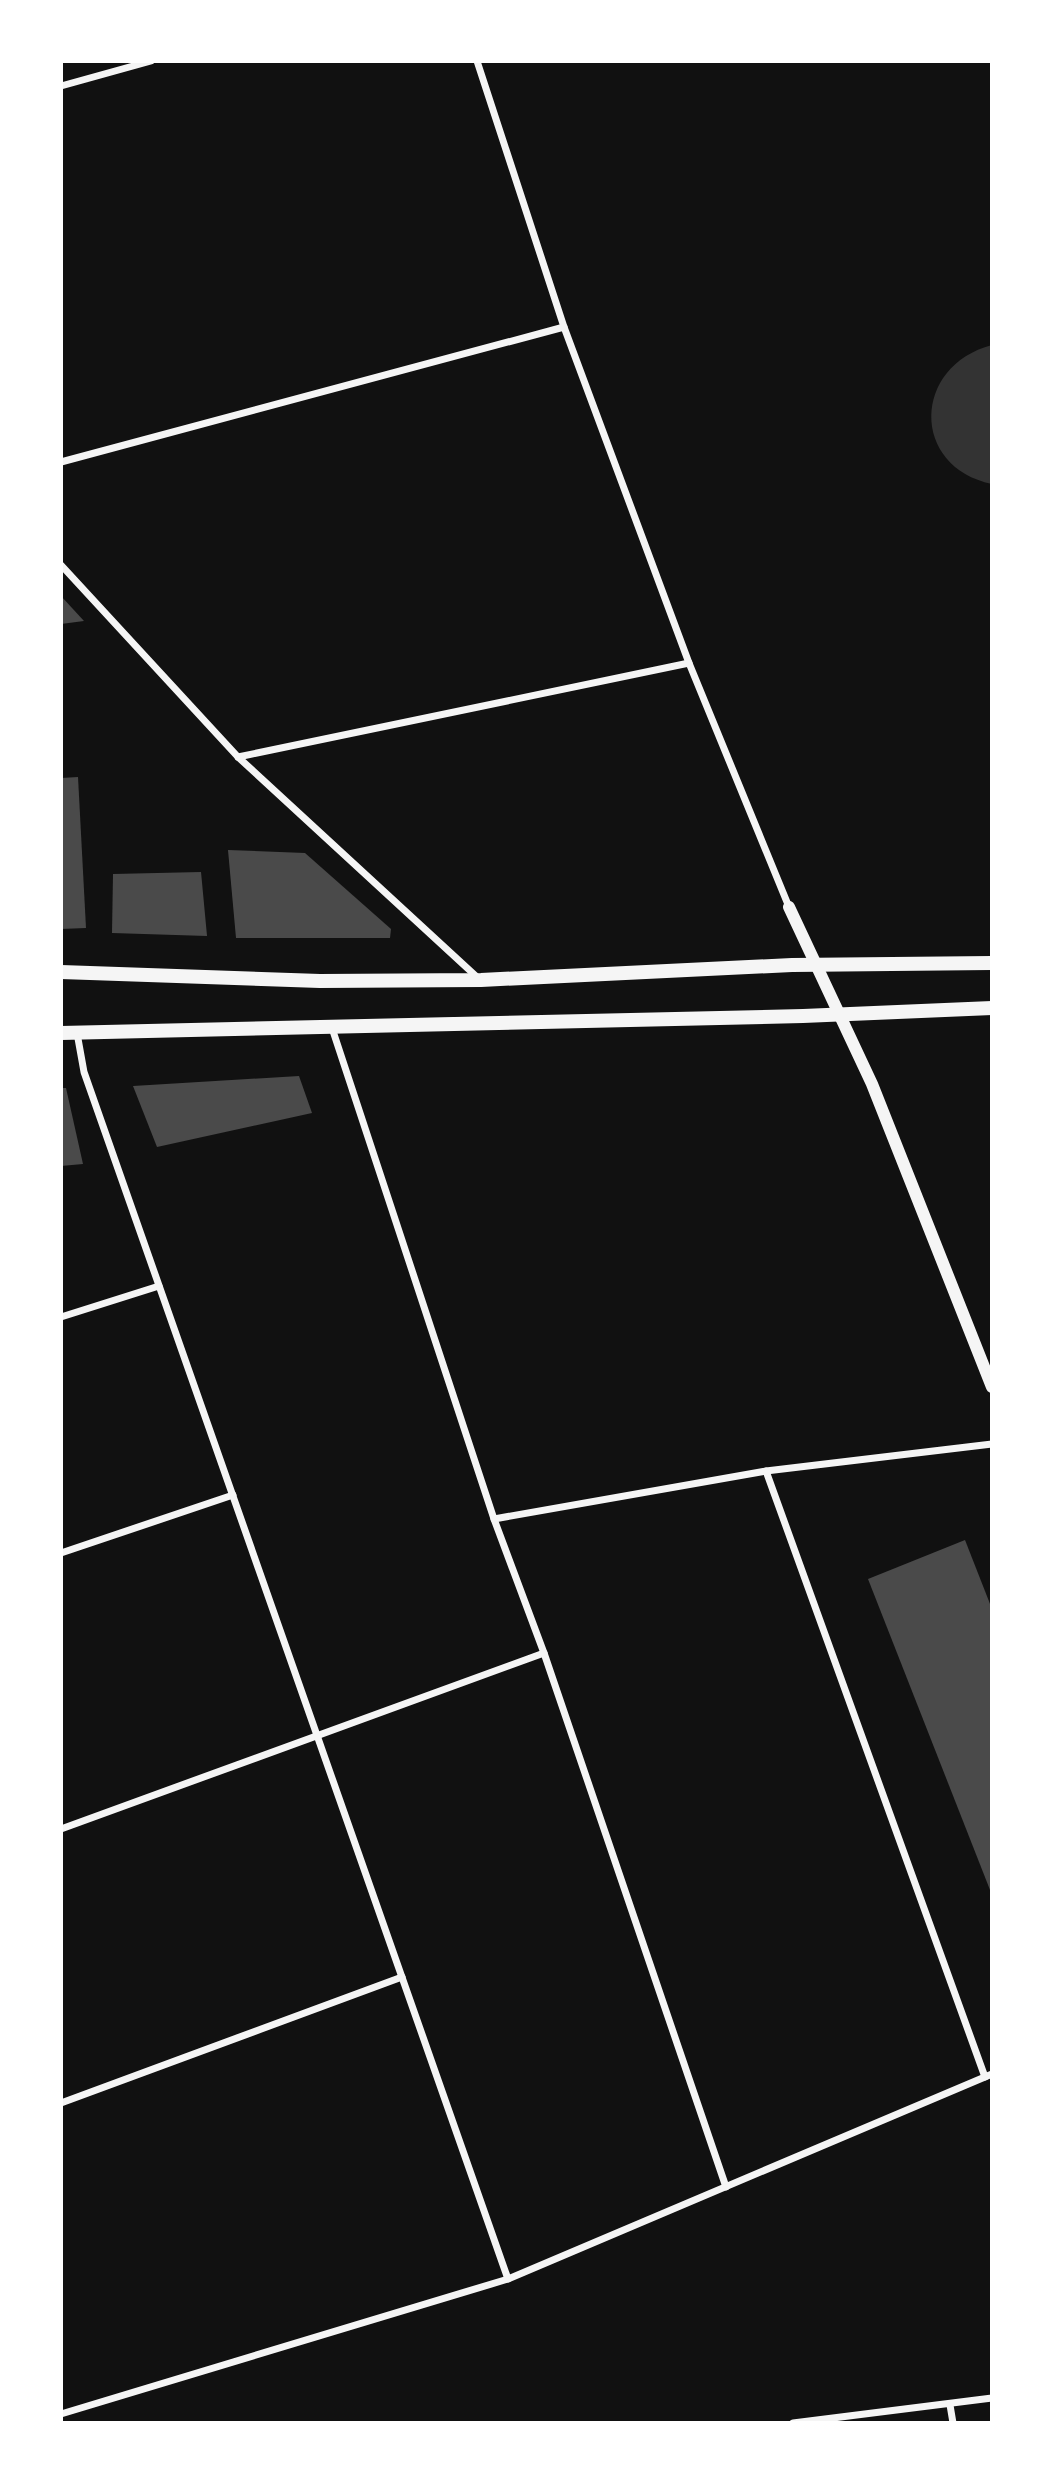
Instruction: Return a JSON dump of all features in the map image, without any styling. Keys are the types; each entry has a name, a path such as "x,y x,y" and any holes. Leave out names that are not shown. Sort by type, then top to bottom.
{"main road":[{"path":"61,972 320,981 481,980 792,965 992,963"},
{"path":"61,1032 803,1016 992,1008"}],"street":[{"path":"61,86 151,61"},
{"path":"477,61 564,327 689,663 789,907 872,1084 992,1387"},
{"path":"61,462 564,327"},
{"path":"61,565 238,757 481,980"},
{"path":"238,757 689,663"},
{"path":"331,1026 495,1519 544,1653 726,2187"},
{"path":"77,1033 85,1073 508,2279"},
{"path":"61,1317 159,1286"},
{"path":"495,1519 766,1471 992,1444"},
{"path":"61,2414 508,2279 988,2076 766,1471"},
{"path":"61,1553 233,1495"},
{"path":"61,1829 544,1653"},
{"path":"61,2102 402,1977"},
{"path":"793,2423 992,2398"},
{"path":"950,2405 953,2423"}],"shaded area":[{"path":"992,345 992,484 965,474 946,458 935,438 931,416 935,394 947,373 966,356"}],"building":[{"path":"61,596 84,621 61,624"},
{"path":"78,777 86,928 61,929 61,778"},
{"path":"228,850 305,853 391,929 390,938 236,938"},
{"path":"201,872 207,936 112,933 113,874"},
{"path":"299,1076 312,1113 157,1147 133,1086"},
{"path":"61,1088 66,1088 83,1164 61,1166"},
{"path":"965,1540 992,1609 992,1895 868,1579"}]}
